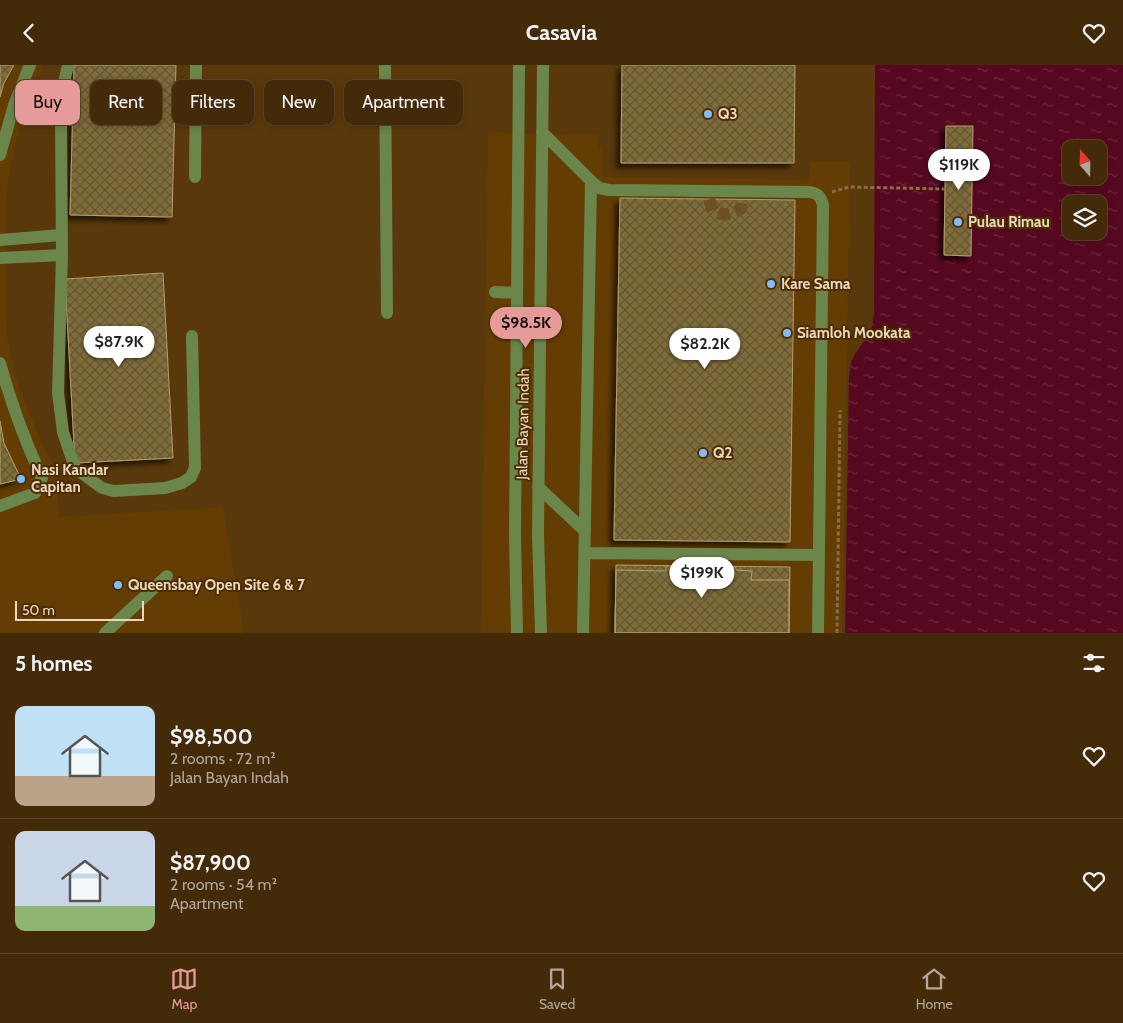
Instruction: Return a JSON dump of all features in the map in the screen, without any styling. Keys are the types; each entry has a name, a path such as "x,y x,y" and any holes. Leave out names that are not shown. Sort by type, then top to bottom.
{"street":[{"path":"0,155 14,105 30,65"},
{"path":"68,65 61,96 62,255 58,393 63,432 75,468 102,488 114,491 165,488 182,483 191,477 195,468 192,335"},
{"path":"195,177 196,65"},
{"path":"385,65 387,313"},
{"name":"Jalan Bayan Indah","path":"517,633 515,536 519,65"},
{"name":"Jalan Bayan Indah","path":"541,633 538,487 543,65"},
{"path":"542,132 591,181 599,188 609,191 709,195 809,192 819,196 823,205 818,633"},
{"path":"583,633 591,181"},
{"path":"0,240 61,235"},
{"path":"0,258 62,255"},
{"path":"495,292 517,293"},
{"path":"0,363 13,407 42,479 35,493 0,506"},
{"path":"538,487 585,531"},
{"path":"585,553 736,561 819,555"},
{"path":"105,633 166,576"}],"path":[{"path":"819,196 849,187 945,189"},
{"path":"837,633 840,410"}],"shaded area":[{"name":"Queensbay Open Site 6 & 7","path":"0,65 43,65 37,80 15,80 15,125 21,125 7,186 5,298 7,336 16,379 55,470 59,517 223,507 244,633 0,633"},
{"path":"488,132 597,135 597,147 603,148 603,177 809,180 810,162 850,162 842,633 481,633"}],"water":[{"path":"875,65 1123,65 1123,633 845,633 849,377 851,362 868,336 874,313"}],"building":[{"path":"0,65 14,65 4,83 0,97"},
{"path":"74,65 176,65 176,80 172,80 172,125 174,125 172,217 70,215 72,125 80,125 80,80 74,80"},
{"name":"Q3","path":"622,65 795,65 794,163 621,163"},
{"name":"Pulau Rimau","path":"946,126 973,126 971,256 944,255"},
{"name":"Q2","path":"620,198 795,200 790,542 614,540"},
{"path":"163,273 173,458 75,463 65,279"},
{"path":"0,421 4,443 21,479 0,484"},
{"path":"616,565 790,567 789,633 615,633"},
{"path":"666,566 736,567 736,570 752,571 751,580 789,580 789,633 615,633 616,570 666,571"}],"tunnel":[{"path":"709,199 713,211 720,214 730,214 741,209 742,199"}],"place":[{"name":"Q3","path":"708,114"},
{"name":"Pulau Rimau","path":"958,222"},
{"name":"Kare Sama","path":"771,284"},
{"name":"Siamloh Mookata","path":"787,333"},
{"name":"Q2","path":"703,453"},
{"name":"Nasi Kandar Capitan","path":"21,479"},
{"name":"Queensbay Open Site 6 & 7","path":"118,585"}]}
